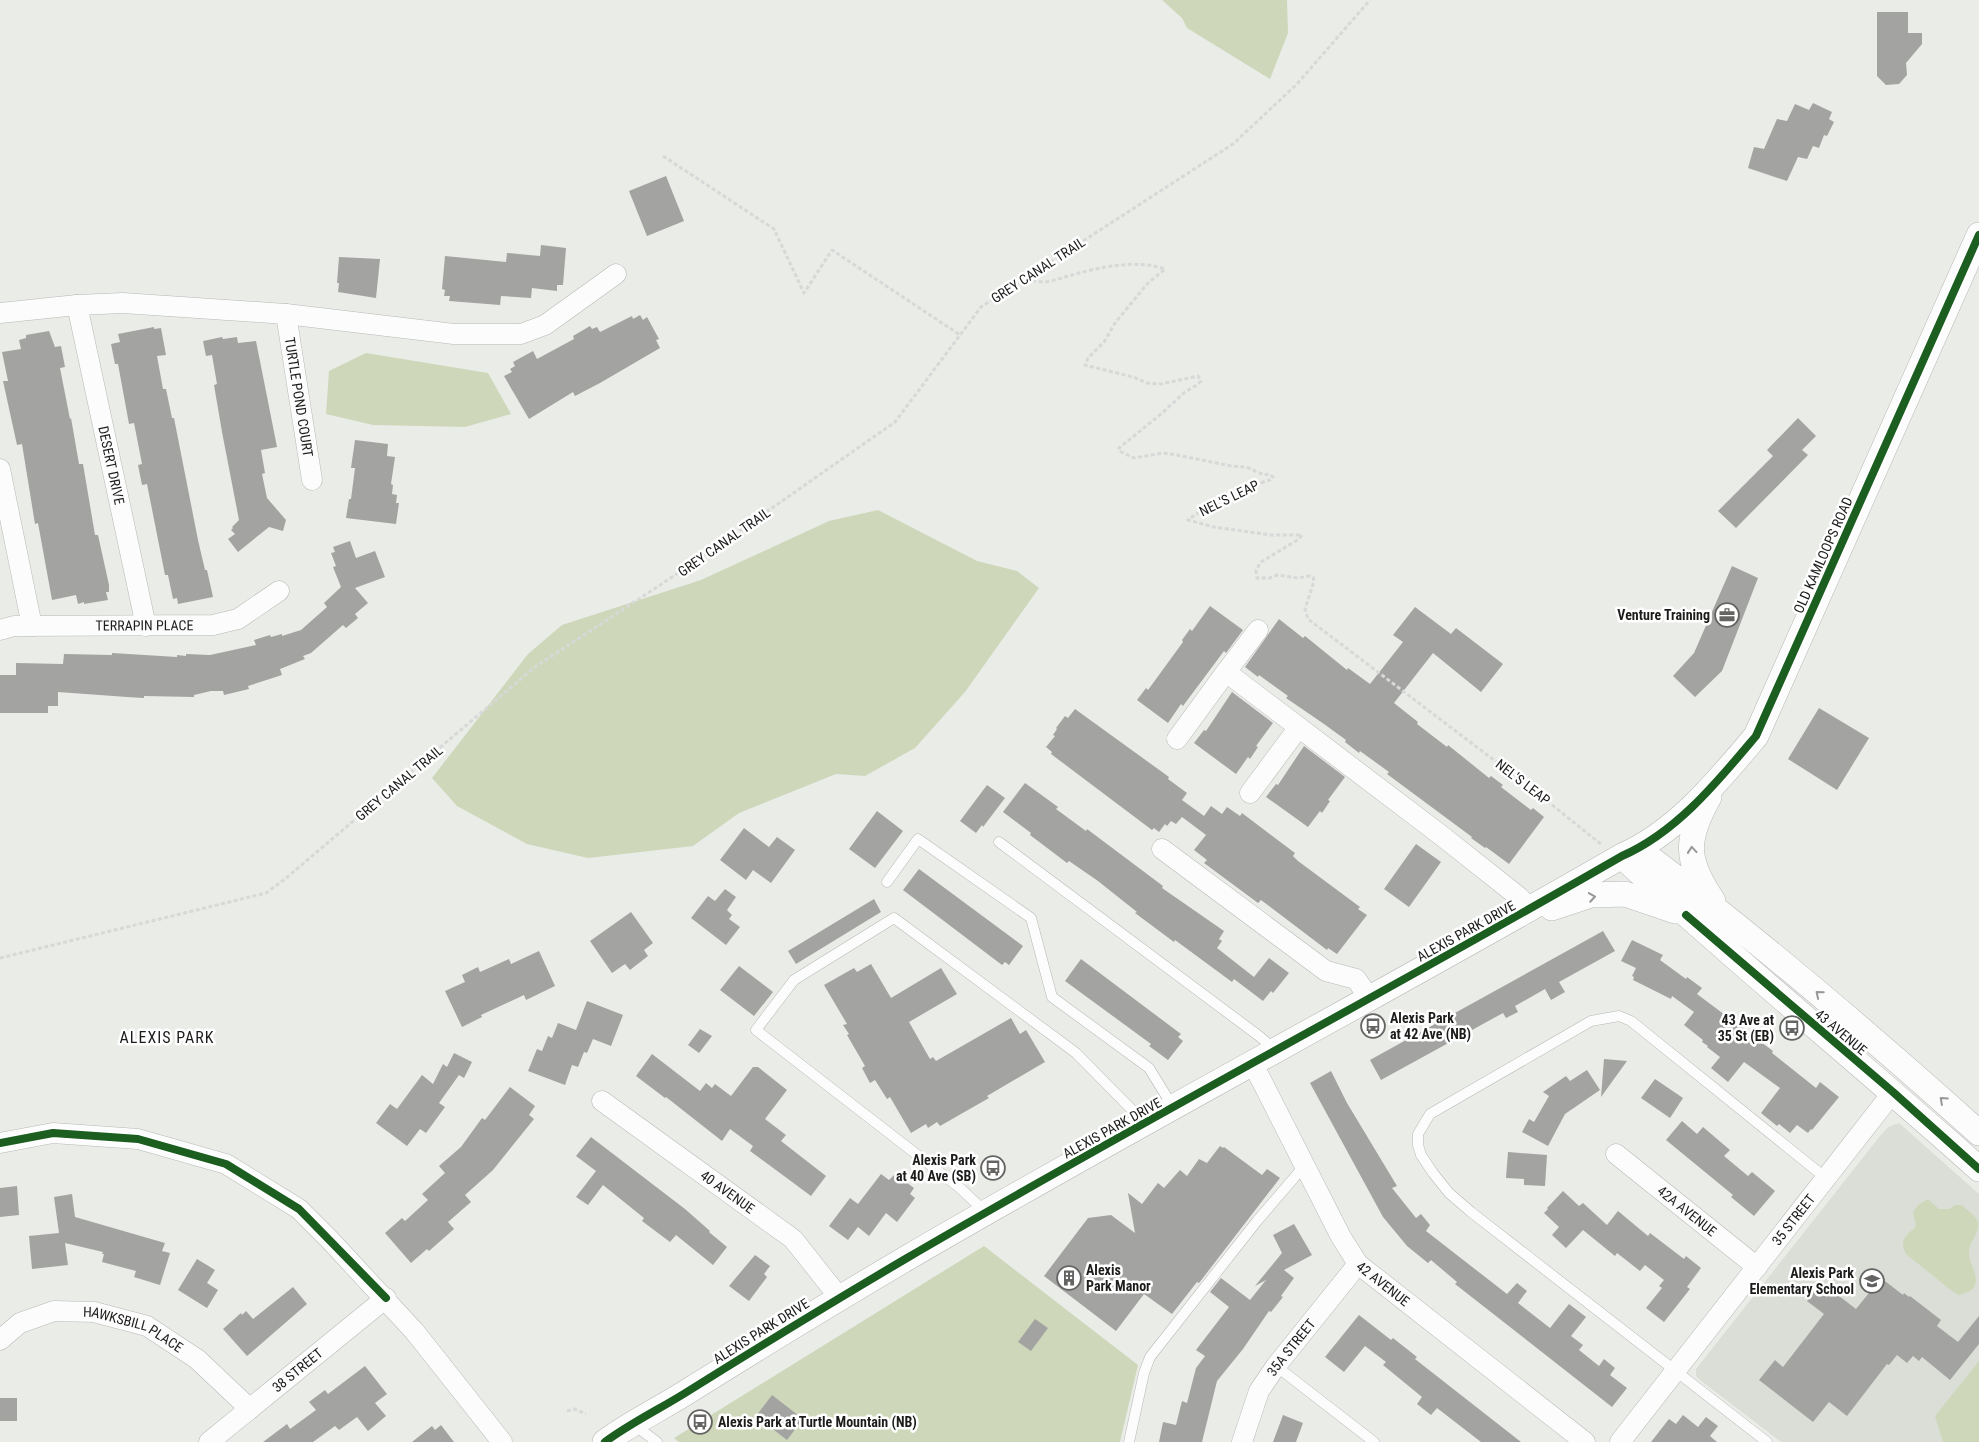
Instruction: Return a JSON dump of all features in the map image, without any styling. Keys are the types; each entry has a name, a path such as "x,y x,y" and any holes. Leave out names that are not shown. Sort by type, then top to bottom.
{"street":[{"name":"OLD KAMLOOPS ROAD","path":"1619,852 1676,820 1716,784 1756,736 1979,235"},
{"path":"0,313 77,305 123,303 286,314 454,334 521,334 545,325 616,274"},
{"name":"DESERT DRIVE","path":"77,305 146,626"},
{"name":"TURTLE POND COURT","path":"286,314 312,480"},
{"path":"0,469 32,626"},
{"name":"TERRAPIN PLACE","path":"0,630 14,626 214,625 238,619 279,591"},
{"path":"1177,739 1258,630"},
{"path":"1226,672 1519,897 1521,915 1592,896 1625,894 1662,905 1686,915"},
{"path":"1250,793 1299,727"},
{"path":"1716,784 1696,820 1692,836 1692,854 1699,881 1718,909"},
{"path":"1162,849 1326,971 1356,979 1370,999"},
{"name":"43 AVENUE","path":"1619,852 1718,909 1917,1077 1979,1133"},
{"name":"43 AVENUE","path":"1619,852 1686,915 1893,1092 1979,1169"},
{"name":"ALEXIS PARK DRIVE","path":"605,1442 839,1297 982,1214 1521,915 1619,852"},
{"name":"42 AVENUE","path":"1263,1058 1305,1165 1341,1237 1358,1264 1585,1442"},
{"name":"35 STREET","path":"1620,1442 1893,1092"},
{"name":"40 AVENUE","path":"602,1101 793,1239 839,1297"},
{"path":"0,1143 53,1133 138,1139 226,1164 299,1209 386,1298 502,1442"},
{"name":"42A AVENUE","path":"1616,1154 1757,1267"},
{"name":"35A STREET","path":"1242,1442 1259,1391 1276,1366 1358,1264"},
{"name":"38 STREET","path":"209,1442 386,1298"},
{"name":"HAWKSBILL PLACE","path":"0,1340 20,1323 54,1311 94,1312 147,1326 197,1359 250,1409"}],"lane":[{"path":"887,882 918,839 1031,918 1052,997 1148,1068 1173,1108"},
{"path":"999,842 1259,1036 1265,1041 1263,1058"},
{"path":"982,1214 978,1205 960,1188 756,1030 794,980 894,918 1076,1053 1136,1114 1143,1125"},
{"path":"1767,1442 1449,1194 1433,1173 1418,1145 1418,1134 1430,1114 1591,1021 1619,1016 1632,1021 1827,1179"},
{"path":"1129,1442 1144,1373 1150,1357 1257,1221 1305,1165"},
{"path":"1276,1366 1374,1442"},
{"path":"632,1424 656,1442"}],"path":[{"path":"663,156 774,229 804,293 832,250 960,335"},
{"path":"567,1412 574,1409 586,1414"}],"shaded area":[{"name":"Alexis Park Elementary School","path":"1899,1123 1979,1194 1979,1442 1781,1442 1700,1380 1696,1376 1696,1369 1880,1136 1888,1127"}],"green space":[{"path":"1162,0 1287,0 1288,33 1270,79 1187,28 1182,18"},
{"path":"366,353 488,373 511,414 465,427 373,425 326,414 329,371"},
{"path":"878,510 977,561 1017,571 1039,588 965,692 915,748 865,776 836,774 739,813 693,846 588,858 527,844 457,806 432,778 528,654 562,625 701,580 829,521"},
{"path":"1928,1199 1939,1209 1949,1209 1955,1205 1962,1205 1978,1222 1969,1251 1976,1281 1974,1287 1966,1293 1959,1295 1952,1291 1906,1254 1903,1245 1904,1239 1916,1227 1913,1212 1918,1205"},
{"path":"984,1246 1138,1365 1120,1442 679,1442 674,1438"},
{"path":"1979,1361 1979,1442 1943,1442 1935,1416"}],"building":[{"path":"1877,12 1908,12 1908,33 1922,33 1922,44 1906,63 1907,75 1899,84 1886,85 1877,76"},
{"path":"1813,103 1832,112 1829,119 1834,122 1827,136 1824,135 1819,148 1813,146 1807,159 1798,157 1787,181 1748,168 1754,147 1764,149 1777,119 1787,121 1795,104 1809,110"},
{"path":"666,176 684,221 647,236 629,191"},
{"path":"541,245 566,248 563,285 557,285 557,291 532,288 531,298 501,296 500,305 449,301 450,296 444,296 445,290 442,289 445,256 506,262 507,253 540,256"},
{"path":"339,257 380,259 376,298 338,292"},
{"path":"640,315 643,320 647,317 659,339 656,340 660,348 575,396 573,392 529,419 504,376 512,372 510,369 515,366 513,362 533,351 537,359 574,339 573,336 590,326 592,329 597,327 600,332 632,316 633,319"},
{"path":"154,327 154,329 161,328 166,355 157,356 163,389 166,389 172,418 174,418 198,540 213,597 178,604 177,598 173,599 168,575 165,575 147,484 142,485 138,465 142,464 134,423 129,424 118,364 115,364 111,344 120,342 118,334"},
{"path":"49,331 55,347 61,346 65,367 60,368 79,464 83,464 95,535 98,535 109,585 109,592 106,592 108,600 78,604 76,595 52,600 38,523 35,524 22,444 17,445 3,381 8,381 2,352 21,349 19,340 26,338 26,335"},
{"path":"222,337 223,339 237,337 238,343 256,341 277,447 261,450 265,473 262,474 267,498 286,520 283,531 269,527 238,552 228,539 235,534 231,530 239,520 214,385 217,384 212,355 206,356 203,341"},
{"path":"1798,418 1816,436 1802,450 1808,455 1736,528 1718,511 1773,456 1767,450"},
{"path":"355,440 388,444 387,456 395,457 391,484 393,485 392,494 397,495 396,503 399,503 396,524 346,518 349,499 351,499 355,468 351,468"},
{"path":"350,541 356,558 375,551 385,577 355,588 368,603 355,614 358,618 346,628 343,625 311,653 303,656 305,659 280,669 282,675 248,686 249,689 224,695 223,691 211,691 194,695 194,697 144,696 144,698 58,692 58,706 48,706 48,713 0,713 0,675 16,675 16,663 63,664 64,654 112,655 112,653 177,657 177,655 186,656 186,654 210,655 256,645 254,640 270,635 271,637 282,634 282,636 301,630 327,607 324,603 341,587 333,567 336,566 331,553 335,552 333,547"},
{"name":"Venture Training","path":"1732,566 1758,578 1722,671 1695,697 1673,676 1694,653"},
{"path":"1210,606 1243,630 1226,653 1224,651 1183,706 1181,704 1168,723 1137,700 1146,688 1148,690 1183,642 1182,640 1190,629 1192,631"},
{"path":"1415,607 1451,634 1456,628 1503,664 1481,692 1433,653 1394,703 1447,747 1448,745 1489,778 1491,776 1503,785 1501,787 1531,810 1533,808 1544,817 1509,864 1471,838 1387,774 1389,772 1360,751 1359,753 1345,742 1346,740 1286,698 1288,696 1245,667 1279,619 1303,638 1305,636 1347,670 1348,668 1370,684 1403,642 1393,635"},
{"path":"1232,692 1273,723 1256,746 1258,747 1250,759 1248,757 1236,774 1194,743 1204,730 1206,731"},
{"path":"1819,708 1869,738 1837,790 1788,759"},
{"path":"1075,709 1169,777 1168,779 1187,793 1182,800 1204,816 1211,806 1222,814 1227,807 1240,816 1242,813 1295,853 1293,856 1298,861 1360,907 1358,909 1367,915 1337,954 1328,948 1327,950 1261,900 1258,903 1204,863 1207,860 1194,850 1206,835 1182,817 1176,824 1171,821 1167,826 1165,824 1159,832 1154,828 1152,830 1051,754 1052,752 1046,747 1055,736 1053,735 1056,728 1065,716 1068,718"},
{"path":"1304,746 1345,777 1328,800 1330,801 1322,813 1320,811 1308,827 1266,797 1276,784 1278,785"},
{"path":"1025,783 1058,807 1056,809 1086,831 1087,829 1163,886 1162,888 1224,931 1219,939 1222,941 1217,948 1254,977 1269,958 1289,973 1273,993 1271,991 1263,1001 1234,979 1232,982 1175,940 1174,942 1135,913 1137,912 1098,881 1069,861 1067,863 1003,812"},
{"path":"987,785 1005,798 983,827 982,825 976,833 960,821"},
{"path":"877,811 903,831 875,868 849,849"},
{"path":"744,828 769,847 777,837 795,850 771,883 753,870 746,880 720,860"},
{"path":"1416,844 1441,862 1409,907 1384,889"},
{"path":"919,869 1023,946 1009,965 1005,962 1002,965 903,890"},
{"path":"725,889 736,897 727,910 732,915 729,919 740,927 726,945 691,918 708,896 715,901"},
{"path":"874,899 881,912 796,964 788,951"},
{"path":"631,912 653,943 644,950 648,956 630,970 625,964 612,973 590,941"},
{"path":"1603,931 1615,951 1559,982 1565,992 1551,1000 1545,989 1515,1006 1518,1012 1506,1018 1503,1013 1381,1080 1370,1060"},
{"path":"1632,940 1663,955 1660,960 1702,988 1697,994 1773,1051 1772,1053 1816,1088 1820,1082 1839,1097 1812,1130 1808,1133 1797,1125 1790,1133 1779,1124 1777,1126 1761,1113 1780,1088 1744,1062 1728,1082 1711,1068 1720,1057 1684,1025 1694,1012 1672,996 1671,999 1633,980 1634,977 1632,976 1636,968 1621,961"},
{"path":"539,951 555,986 526,1000 524,995 481,1015 482,1017 462,1027 445,991 465,982 462,975 478,967 480,972 509,959 511,964"},
{"path":"1081,959 1181,1034 1178,1037 1183,1041 1168,1060 1149,1046 1151,1044 1065,981"},
{"path":"871,964 891,998 941,968 957,994 909,1022 930,1059 933,1057 936,1061 1011,1018 1020,1034 1026,1030 1045,1062 987,1096 989,1098 940,1126 937,1122 928,1128 926,1124 911,1133 890,1097 887,1099 875,1080 870,1083 862,1068 865,1066 843,1025 847,1024 824,985 854,968 857,972"},
{"path":"739,966 773,992 754,1016 720,990"},
{"path":"587,1001 623,1015 611,1046 593,1039 587,1053 584,1052 578,1067 572,1065 565,1085 528,1071 537,1049 542,1051 548,1036 552,1038 558,1023 576,1030"},
{"path":"700,1029 712,1036 699,1053 688,1045"},
{"path":"454,1053 472,1062 464,1078 459,1075 439,1103 445,1107 426,1133 420,1129 407,1146 376,1123 390,1104 397,1109 422,1075 433,1084 443,1064 447,1067"},
{"path":"652,1054 700,1091 706,1083 712,1088 715,1084 731,1096 753,1067 758,1067 787,1090 765,1119 786,1135 781,1141 826,1176 811,1196 750,1151 753,1146 730,1129 722,1141 636,1076"},
{"path":"1604,1059 1627,1061 1601,1097"},
{"path":"1587,1070 1600,1090 1565,1114 1548,1146 1522,1132 1529,1119 1534,1122 1549,1096 1543,1092 1566,1076 1570,1081"},
{"path":"1331,1071 1347,1103 1397,1186 1392,1188 1416,1218 1421,1214 1430,1225 1426,1231 1507,1294 1517,1283 1527,1291 1518,1303 1550,1328 1569,1304 1586,1317 1571,1336 1583,1345 1579,1350 1599,1366 1604,1359 1615,1368 1610,1375 1627,1388 1612,1407 1455,1284 1457,1282 1431,1260 1428,1263 1407,1246 1383,1217 1310,1083"},
{"path":"1655,1079 1683,1098 1670,1118 1641,1098"},
{"path":"510,1087 535,1106 529,1115 534,1119 493,1170 465,1195 471,1202 448,1222 454,1229 429,1251 427,1249 411,1263 385,1233 402,1218 405,1221 428,1200 422,1194 445,1173 439,1166 461,1147 482,1118 485,1120"},
{"path":"1682,1121 1697,1134 1703,1127 1730,1150 1724,1156 1748,1176 1752,1172 1775,1191 1754,1216 1731,1197 1733,1195 1666,1140"},
{"path":"591,1137 685,1209 727,1247 713,1265 676,1235 670,1242 642,1221 644,1218 603,1185 588,1205 576,1197 596,1171 576,1156"},
{"path":"1220,1146 1262,1175 1267,1169 1280,1178 1199,1283 1197,1282 1172,1314 1144,1294 1116,1331 1044,1276 1088,1218 1111,1215 1135,1233 1128,1193 1142,1204 1158,1183 1164,1188 1180,1170 1187,1176 1199,1159 1207,1163"},
{"path":"1508,1152 1547,1155 1545,1186 1524,1185 1524,1179 1506,1178"},
{"path":"881,1174 889,1180 895,1174 914,1188 910,1194 915,1198 897,1222 886,1213 869,1236 858,1227 848,1240 829,1226 850,1198 858,1204"},
{"path":"17,1186 19,1215 0,1217 0,1188"},
{"path":"1563,1191 1579,1206 1583,1203 1607,1225 1618,1211 1648,1236 1650,1233 1684,1259 1686,1256 1701,1268 1687,1287 1690,1289 1664,1322 1646,1308 1662,1288 1659,1286 1664,1280 1645,1265 1640,1271 1617,1253 1615,1256 1583,1230 1566,1248 1552,1235 1559,1227 1544,1213"},
{"path":"72,1194 75,1217 165,1243 162,1251 170,1253 160,1285 134,1277 136,1271 102,1262 103,1252 65,1243 68,1265 32,1269 29,1236 59,1233 54,1197"},
{"path":"1294,1224 1312,1255 1284,1270 1294,1278 1281,1296 1283,1297 1271,1312 1269,1311 1243,1349 1217,1381 1202,1442 1159,1442 1163,1422 1176,1425 1182,1401 1187,1403 1196,1368 1205,1356 1196,1350 1229,1307 1210,1292 1221,1278 1250,1300 1266,1280 1255,1286 1282,1253 1273,1235"},
{"path":"755,1255 770,1266 764,1274 767,1277 749,1301 729,1286"},
{"path":"197,1259 215,1270 207,1283 218,1290 207,1308 178,1290"},
{"path":"1881,1278 1903,1295 1904,1293 1910,1296 1941,1320 1937,1326 1958,1342 1979,1316 1979,1344 1950,1380 1922,1357 1919,1361 1913,1356 1907,1363 1897,1355 1889,1365 1887,1364 1847,1416 1829,1402 1813,1422 1759,1380 1775,1360 1783,1367 1824,1314 1807,1301 1821,1282 1856,1309"},
{"path":"293,1287 307,1304 247,1356 223,1329 241,1313 242,1315 246,1311 253,1319"},
{"path":"1359,1315 1391,1340 1393,1338 1417,1357 1415,1359 1521,1442 1481,1442 1437,1408 1431,1415 1417,1404 1422,1397 1383,1365 1386,1362 1365,1346 1344,1372 1325,1357"},
{"path":"1035,1319 1048,1328 1031,1351 1018,1342"},
{"path":"365,1366 387,1394 375,1403 386,1416 368,1431 357,1417 339,1430 335,1426 313,1442 263,1442 287,1424 290,1429 316,1410 309,1402 325,1390 328,1394"},
{"path":"772,1395 803,1419 787,1440 756,1416"},
{"path":"0,1398 17,1398 17,1421 0,1421"},
{"path":"1283,1415 1303,1423 1296,1442 1273,1442"},
{"path":"1683,1415 1698,1427 1706,1417 1718,1426 1710,1436 1717,1442 1651,1442 1669,1419 1676,1424"},
{"path":"441,1425 454,1442 412,1442 432,1426 435,1430"}],"cycle path":[{"path":"605,1442 907,1258 1085,1156 1642,846 1679,819 1727,770 1756,736 1979,235"},
{"path":"1686,915 1893,1092 1979,1169"},
{"path":"0,1143 53,1133 138,1139 226,1164 299,1209 386,1298"}],"place":[{"name":"Venture Training","path":"1727,615"},
{"name":"Alexis Park at 42 Ave (NB)","path":"1373,1026"},
{"name":"43 Ave at 35 St (EB)","path":"1792,1028"},
{"name":"Alexis Park at 40 Ave (SB)","path":"993,1168"},
{"name":"Alexis Park Manor","path":"1069,1278"},
{"name":"Alexis Park Elementary School","path":"1872,1281"},
{"name":"Alexis Park at Turtle Mountain (NB)","path":"700,1422"}],"district":[{"name":"ALEXIS PARK","path":"167,1037"}]}
